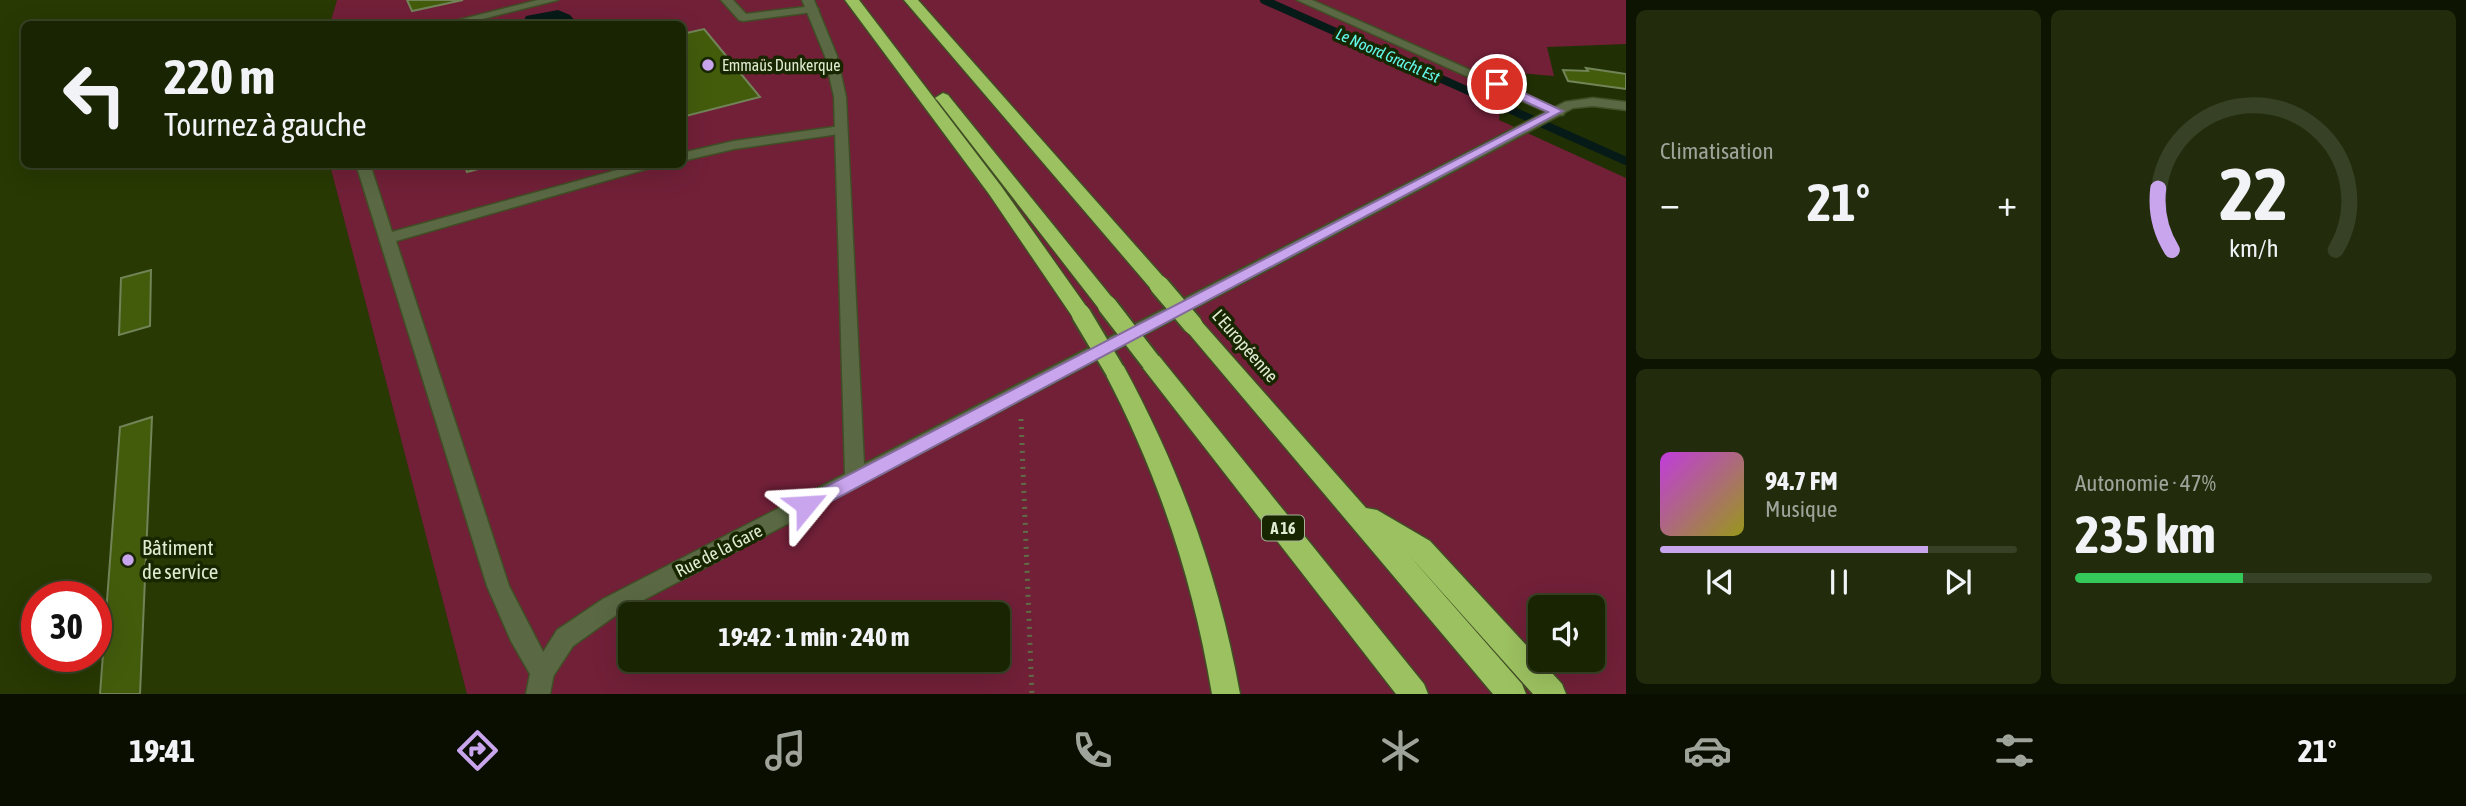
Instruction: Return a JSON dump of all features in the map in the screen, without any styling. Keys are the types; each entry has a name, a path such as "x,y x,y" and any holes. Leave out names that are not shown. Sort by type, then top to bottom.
{"highway":[{"path":"852,0 995,190 1081,314 1115,371 1163,467 1183,519 1203,586 1226,694"},
{"name":"A 16","path":"866,0 1414,694"},
{"name":"L'Européenne","path":"911,0 1512,694"},
{"path":"1352,509 1421,549 1552,694"}],"street":[{"path":"462,21 552,0"},
{"path":"727,0 743,18 810,5 834,67 841,130 855,480"},
{"path":"1303,0 1552,114"},
{"name":"Rue de la Gare","path":"540,684 551,654 565,638 592,618 1019,391 1552,114 1586,102 1626,106"},
{"path":"686,156 734,145 841,130"},
{"path":"364,168 498,586 540,684"},
{"path":"386,239 643,168"}],"path":[{"path":"1019,391 1032,694"}],"shaded area":[{"path":"0,0 337,0 331,21 21,21 21,168 331,168 467,694 0,694"},
{"path":"337,0 1626,0 1626,44 1547,47 1554,76 1505,72 1499,120 1626,178 1626,694 467,694 331,168 686,168 686,21 331,21"},
{"path":"558,10 570,15 575,21 524,21 526,16"}],"building":[{"path":"407,0 463,0 412,11"},
{"name":"Emmaüs Dunkerque","path":"704,29 760,97 686,116 686,33"},
{"path":"1586,68 1626,74 1626,89 1568,81 1563,70 1588,71"},
{"path":"466,168 482,168 467,172"},
{"path":"151,270 150,326 119,335 121,278"},
{"name":"Bâtiment de service","path":"152,417 140,694 100,694 102,672 112,672 112,581 108,581 120,427"}],"waterway":[{"name":"Le Noord Gracht Est","path":"1264,0 1626,161"}],"place":[{"name":"Emmaüs Dunkerque","path":"708,65"},
{"name":"Bâtiment de service","path":"128,560"}],"route":[{"path":"806,505 1558,111 1497,84"}]}
